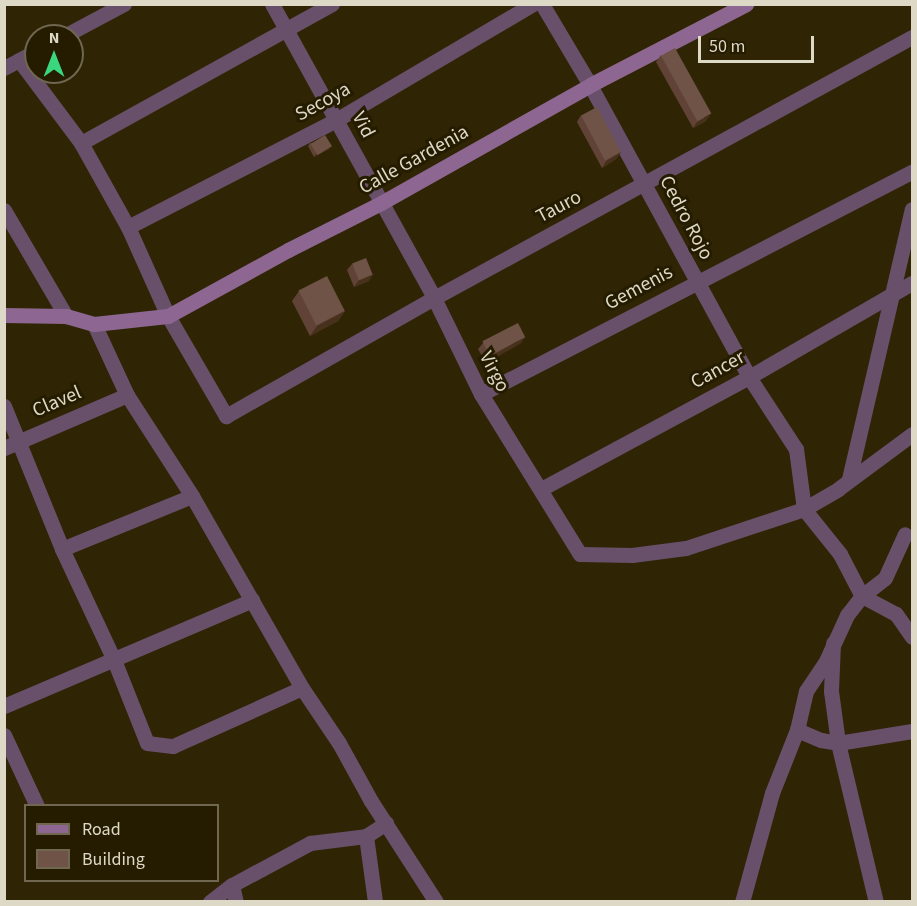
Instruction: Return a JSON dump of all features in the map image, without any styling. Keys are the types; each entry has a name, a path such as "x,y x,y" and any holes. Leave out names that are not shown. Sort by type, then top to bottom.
{"street":[{"path":"84,25 124,4"},
{"name":"Vid","path":"272,4 381,203"},
{"path":"81,142 332,4"},
{"name":"Secoya","path":"128,227 336,120 533,4"},
{"name":"Cedro Rojo","path":"542,4 645,184 749,377 796,449 804,509"},
{"name":"Calle Gardenia","path":"94,324 168,315 381,203 590,86 746,4"},
{"name":"Tauro","path":"168,315 226,416 434,298 912,37"},
{"path":"4,68 24,57"},
{"path":"19,60 81,142 128,227 168,315"},
{"name":"Gemenis","path":"481,394 912,172"},
{"name":"Virgo","path":"381,203 434,298 481,394 580,554 632,555 686,548 804,509"},
{"path":"849,479 894,296 912,209"},
{"path":"4,210 66,316"},
{"name":"Cancer","path":"541,489 749,377 894,296 912,283"},
{"path":"4,315 66,316 94,324 127,395 192,496 302,688 339,743 436,902"},
{"name":"Clavel","path":"11,445 127,395"},
{"path":"4,406 11,445 114,660 147,743 173,746 302,688"},
{"path":"912,434 838,489 804,509 840,554 862,596 896,614 912,637"},
{"path":"62,549 192,496"},
{"path":"742,902 772,793 797,730 806,691 825,663 846,615 862,596 885,578 905,534"},
{"path":"4,706 252,600"},
{"path":"833,643 831,691 838,743 876,902"},
{"path":"797,730 821,740 838,743 912,731"},
{"path":"4,735 36,804"},
{"path":"210,902 232,885 310,843 366,836 386,823"},
{"path":"366,836 375,902"},
{"path":"232,885 236,902"}],"building":[{"path":"675,48 711,114 697,121 661,56"},
{"path":"597,107 621,152 605,160 581,115"},
{"path":"325,135 332,146 317,155 311,144"},
{"path":"366,258 373,275 359,280 352,264"},
{"path":"327,276 345,311 316,325 298,291"},
{"path":"518,323 525,337 490,355 482,341"}]}
